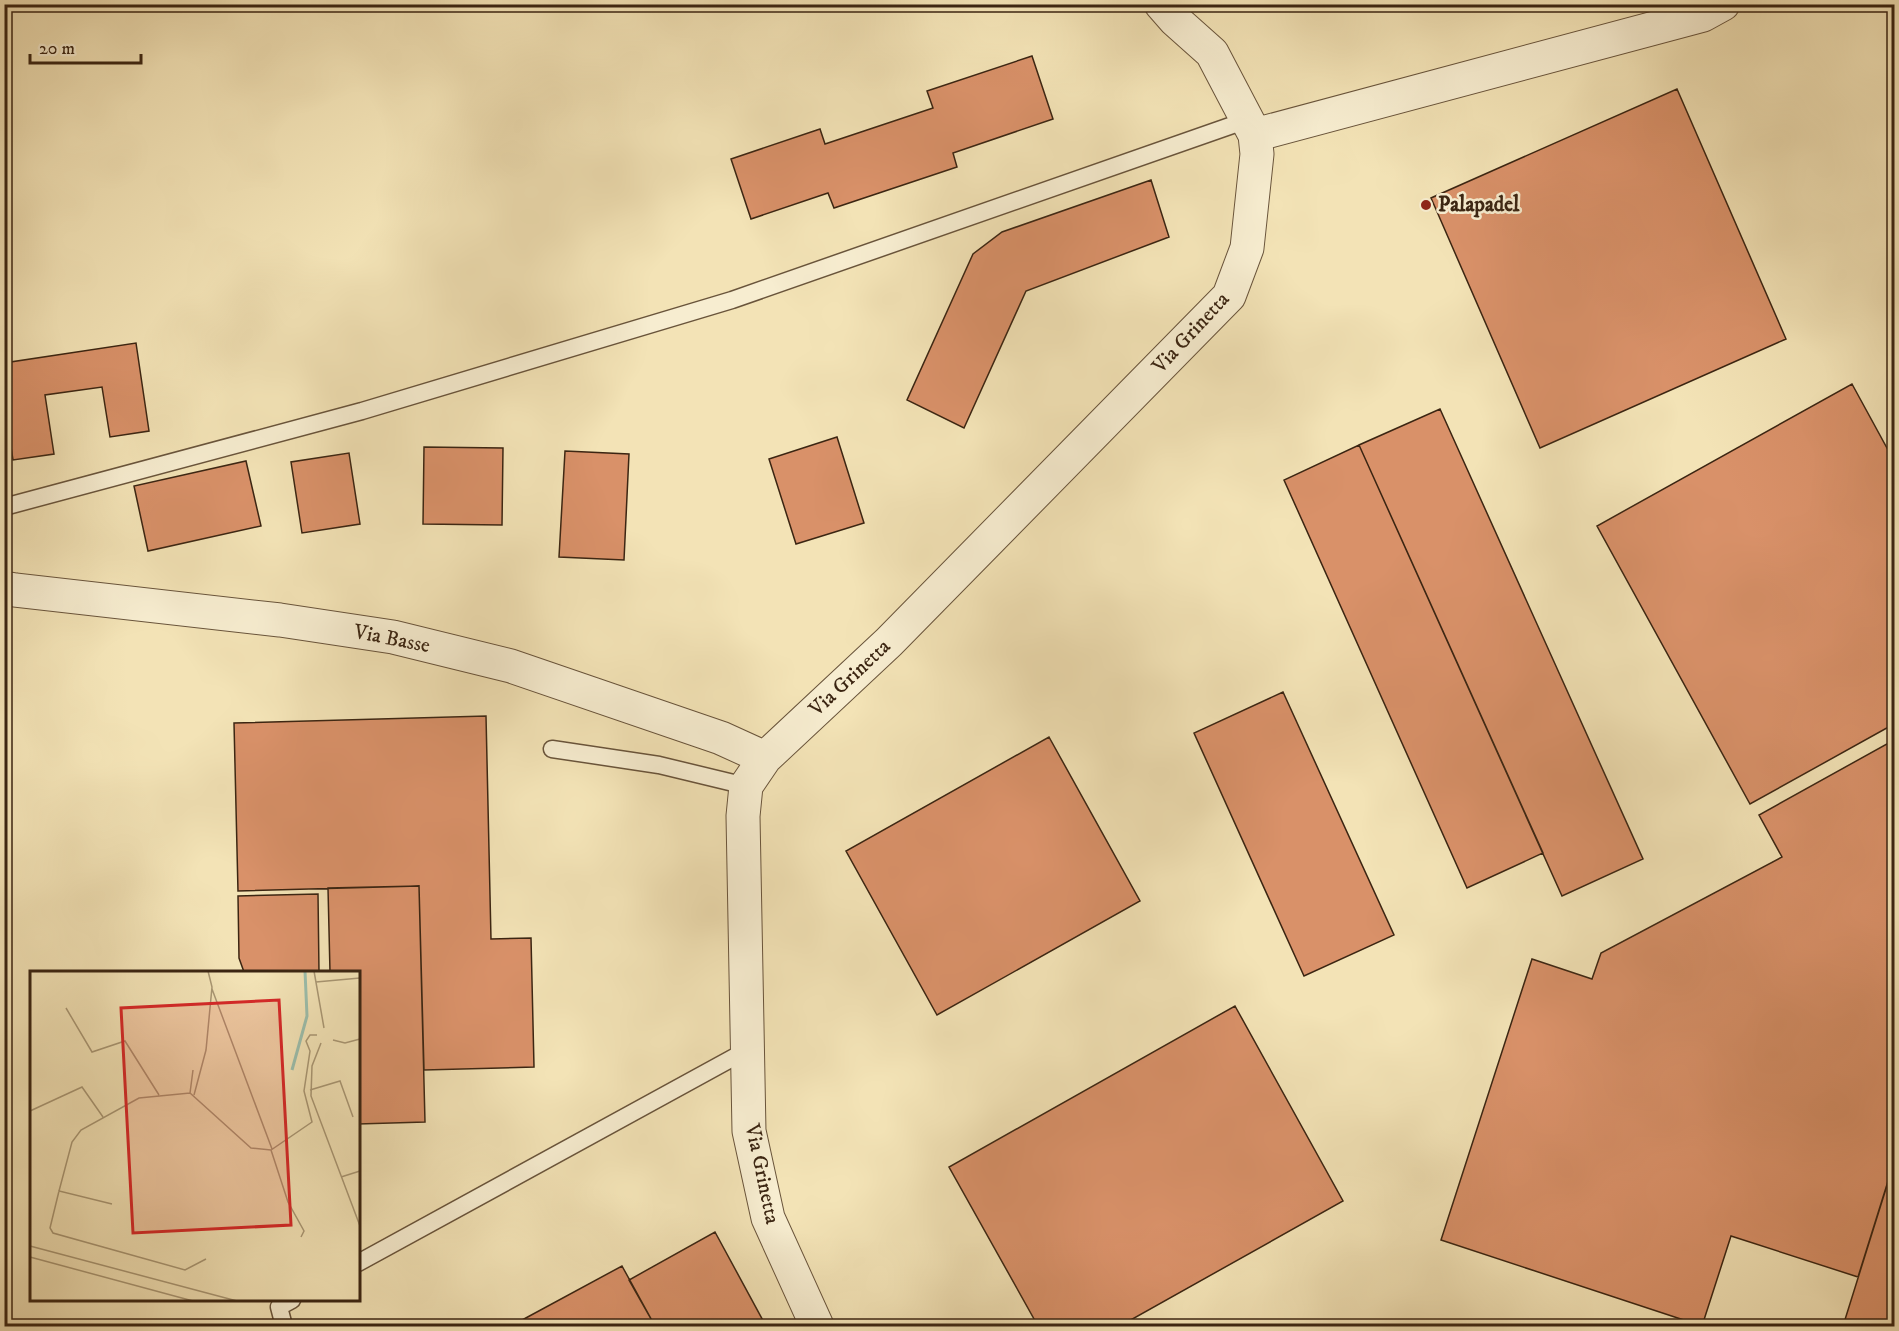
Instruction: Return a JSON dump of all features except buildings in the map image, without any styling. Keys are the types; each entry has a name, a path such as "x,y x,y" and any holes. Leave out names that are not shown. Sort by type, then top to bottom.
{"street":[{"name":"Via Grinetta","path":"817,1326 768,1218 749,1131 743,816 746,786 765,758 889,642 1229,297 1247,248 1257,154 1251,128 1212,53 1175,20 1161,4"},
{"path":"1251,128 1703,15 1723,4"},
{"name":"Via Basse","path":"4,588 280,620 393,637 511,666 721,738 765,758"}],"lane":[{"path":"4,507 362,411 732,300 1251,128"},
{"path":"552,749 659,765 746,786"},
{"path":"360,1262 749,1049"},
{"path":"284,1326 279,1307 289,1301"}],"place":[{"name":"Palapadel","path":"1426,205"}]}
